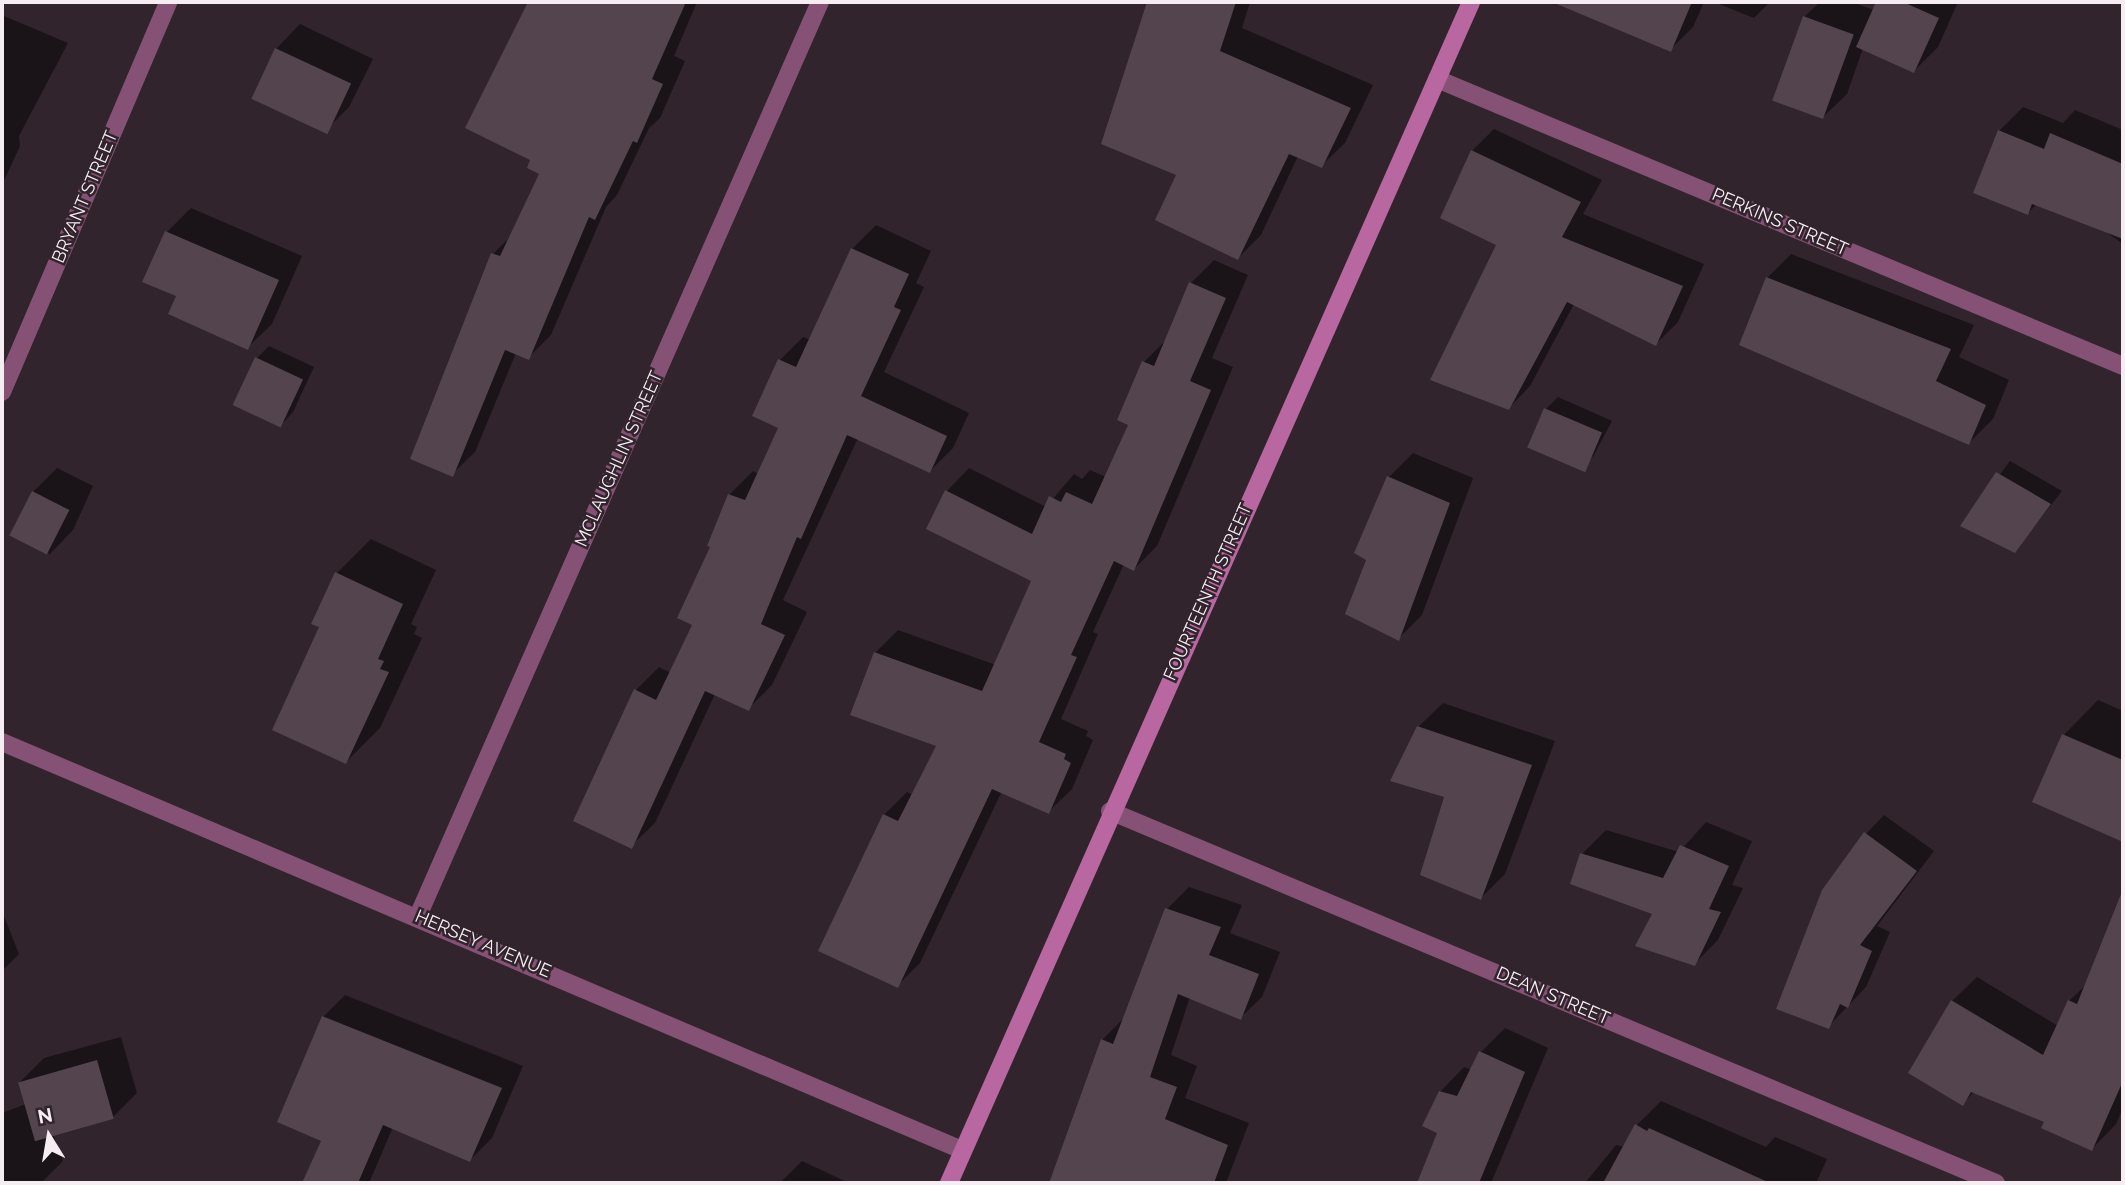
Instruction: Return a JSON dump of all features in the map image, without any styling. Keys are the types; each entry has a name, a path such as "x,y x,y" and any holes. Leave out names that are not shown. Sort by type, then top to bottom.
{"street":[{"name":"BRYANT STREET","path":"2,392 168,2"},
{"name":"MCLAUGHLIN STREET","path":"418,916 820,2"},
{"name":"FOURTEENTH STREET","path":"949,1183 1110,811 1471,2"},
{"name":"PERKINS STREET","path":"1437,79 2123,366"},
{"name":"HERSEY AVENUE","path":"2,742 418,916 962,1150"},
{"name":"DEAN STREET","path":"1110,811 1996,1183"}],"building":[{"path":"528,2 686,2 652,79 663,84 637,143 633,141 595,220 589,217 529,360 505,350 453,477 410,459 491,253 500,256 539,174 527,168 530,160 465,128"},
{"path":"1147,2 1236,2 1220,51 1351,108 1322,168 1289,154 1238,260 1155,220 1176,175 1101,144"},
{"path":"1552,2 1692,2 1671,52"},
{"path":"1876,2 1903,2 1939,18 1914,73 1856,47"},
{"path":"1803,16 1854,34 1823,119 1772,101"},
{"path":"275,48 351,83 327,134 251,99"},
{"path":"1998,130 2044,149 2050,133 2123,164 2123,239 2032,204 2028,215 1973,193"},
{"path":"1471,150 1581,202 1562,237 1683,286 1656,346 1567,302 1509,410 1430,380 1496,245 1440,218"},
{"path":"165,231 279,280 248,350 168,314 176,296 142,282"},
{"path":"851,248 909,274 894,307 901,310 861,396 947,436 930,473 847,435 801,539 797,537 761,624 785,635 749,711 705,691 632,849 573,821 634,689 656,700 692,625 677,618 710,547 707,546 728,494 745,500 778,428 752,416 778,359 796,367"},
{"path":"1766,277 1951,349 1936,381 1986,405 1969,445 1739,345"},
{"path":"1189,282 1226,298 1190,381 1211,390 1134,571 1114,561 1071,655 1077,657 1039,742 1066,754 1064,759 1071,763 1049,814 992,789 898,988 818,951 883,814 898,821 936,746 850,715 874,652 982,691 1031,581 926,529 945,490 1032,534 1049,496 1061,502 1066,492 1092,504 1128,425 1117,420 1142,361 1154,366"},
{"path":"255,357 303,379 281,427 233,405"},
{"path":"1544,408 1602,433 1585,472 1527,448"},
{"path":"1996,472 2051,504 2015,553 1960,526"},
{"path":"1387,476 1450,503 1399,641 1345,614 1366,560 1354,553"},
{"path":"32,491 69,510 47,555 9,536"},
{"path":"335,572 403,604 378,659 384,661 380,669 389,672 346,764 272,730 319,627 311,624"},
{"path":"1417,726 1532,765 1481,900 1420,875 1444,797 1390,781"},
{"path":"2062,734 2123,760 2123,842 2032,802"},
{"path":"1864,832 1917,871 1860,945 1872,951 1848,1008 1840,1004 1829,1029 1776,1009 1822,890"},
{"path":"1680,845 1729,866 1709,909 1721,912 1695,966 1635,946 1652,914 1570,884 1580,853 1663,878"},
{"path":"2121,894 2123,1081 2092,1151 2041,1128 2044,1122 1971,1092 1963,1106 1908,1073 1951,1000 2043,1055 2068,1000 2077,1004"},
{"path":"1165,908 1221,927 1209,955 1259,974 1241,1020 1178,994 1150,1077 1177,1087 1165,1119 1228,1145 1214,1183 1049,1183 1101,1039 1113,1044"},
{"path":"322,1016 502,1088 470,1162 383,1125 358,1183 302,1183 321,1141 277,1122"},
{"path":"1479,1051 1525,1072 1479,1183 1417,1183 1437,1133 1422,1126 1439,1091 1457,1096"},
{"path":"97,1060 114,1119 35,1141 18,1083"},
{"path":"1635,1124 1647,1131 1649,1128 1770,1183 1603,1183"}]}
